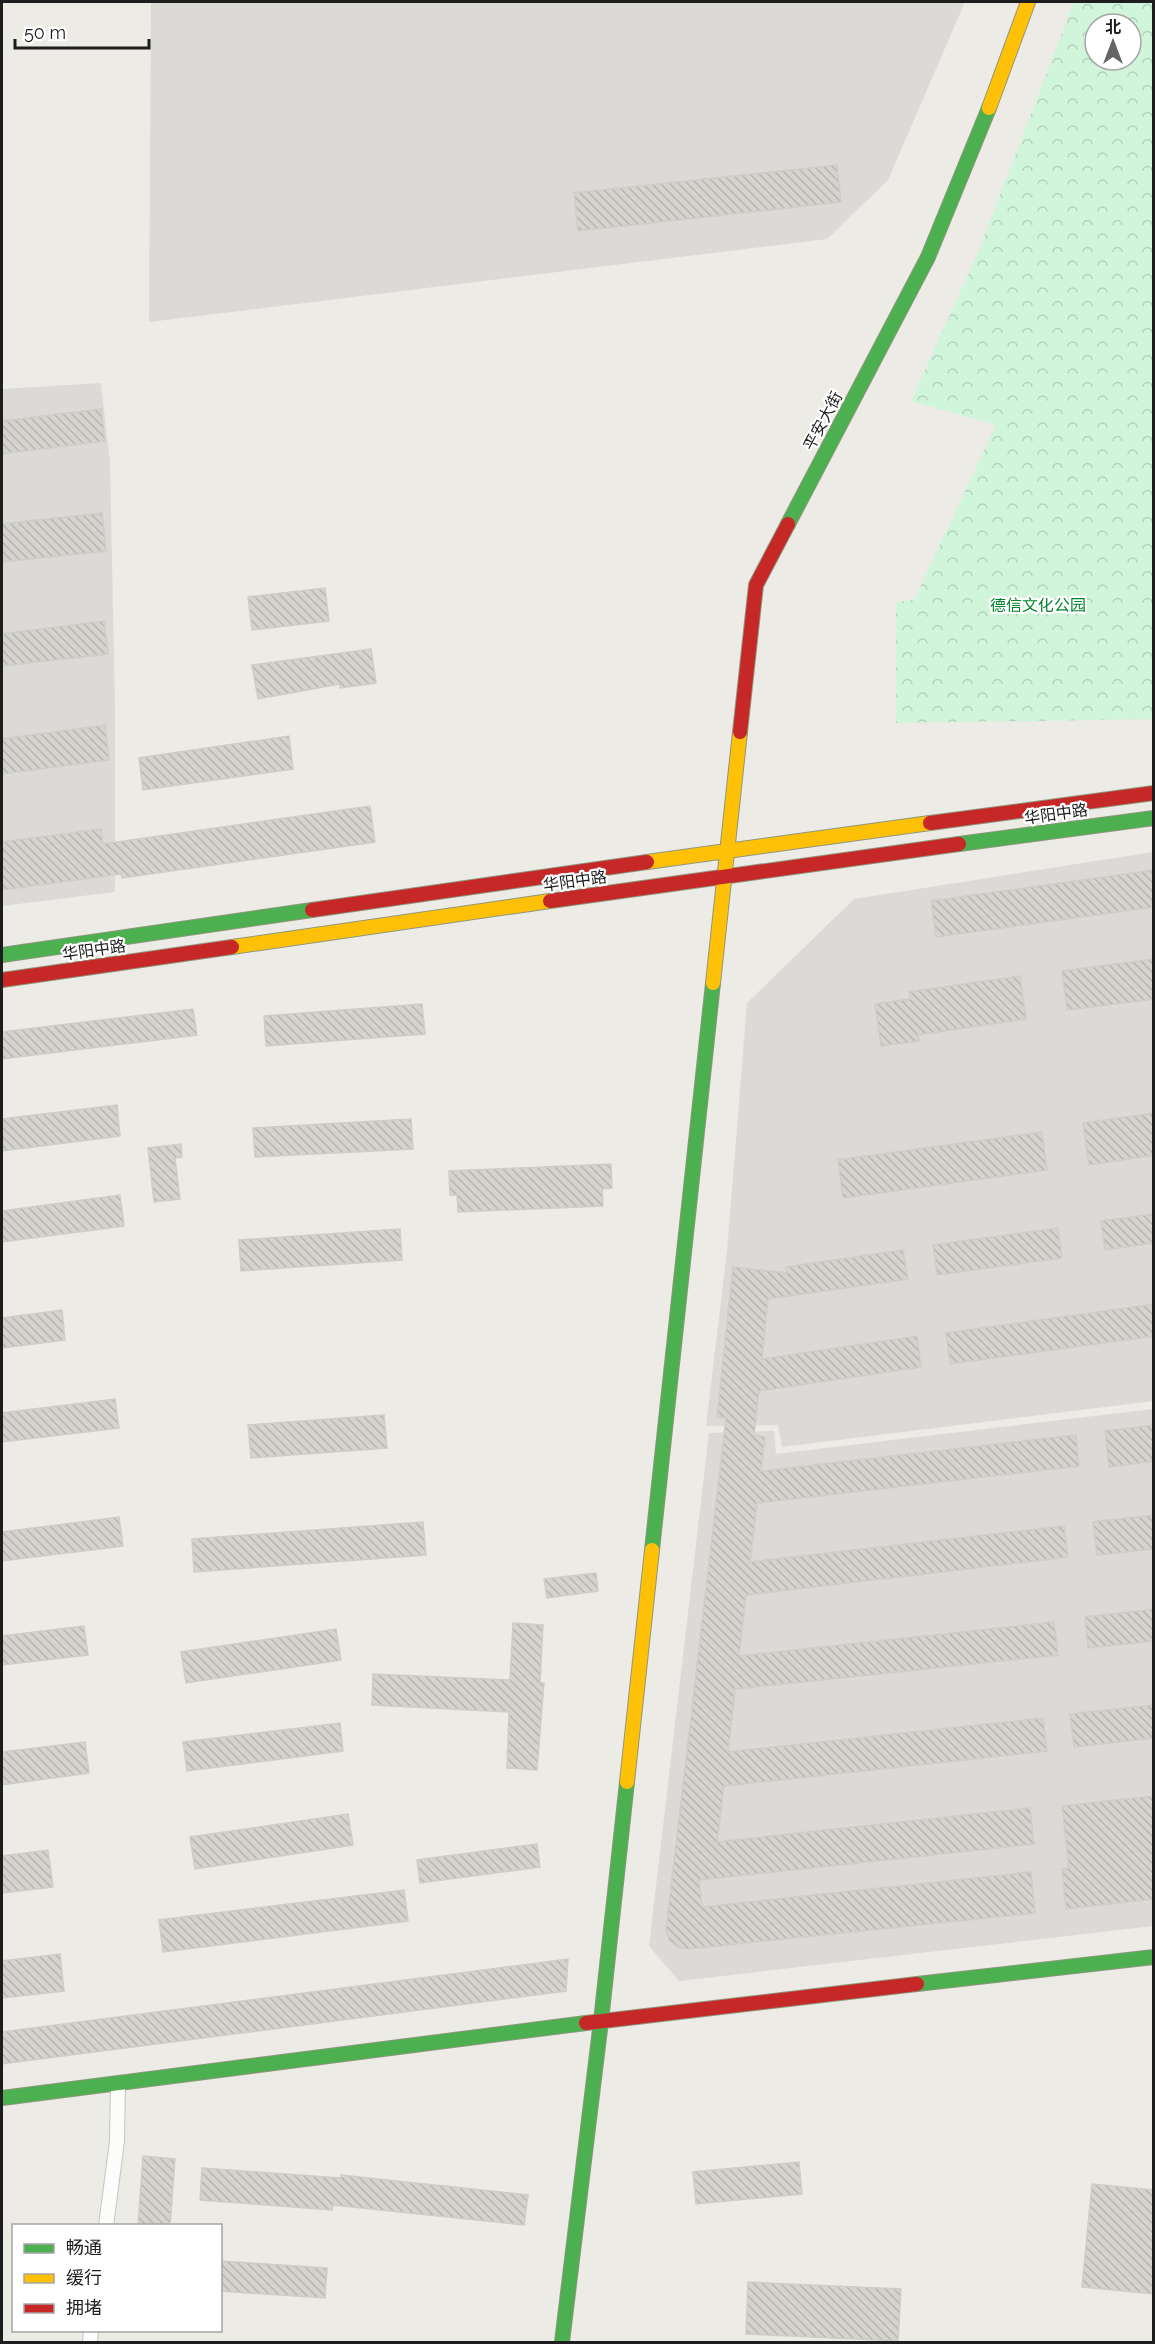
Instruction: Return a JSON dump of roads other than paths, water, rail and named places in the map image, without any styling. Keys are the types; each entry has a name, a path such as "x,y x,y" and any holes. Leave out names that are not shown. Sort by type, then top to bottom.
{"street":[{"name":"平安大街","path":"562,2343 602,2021 756,585 928,257 1003,73 1028,2"},
{"name":"华阳中路","path":"2,955 728,850 1154,794"},
{"name":"华阳中路","path":"2,980 725,876 1154,818"},
{"path":"2,2098 602,2021 1154,1957"},
{"path":"105,2224 117,2141 118,2084"}],"park label":[{"name":"德信文化公园","path":"1038,605"}]}
